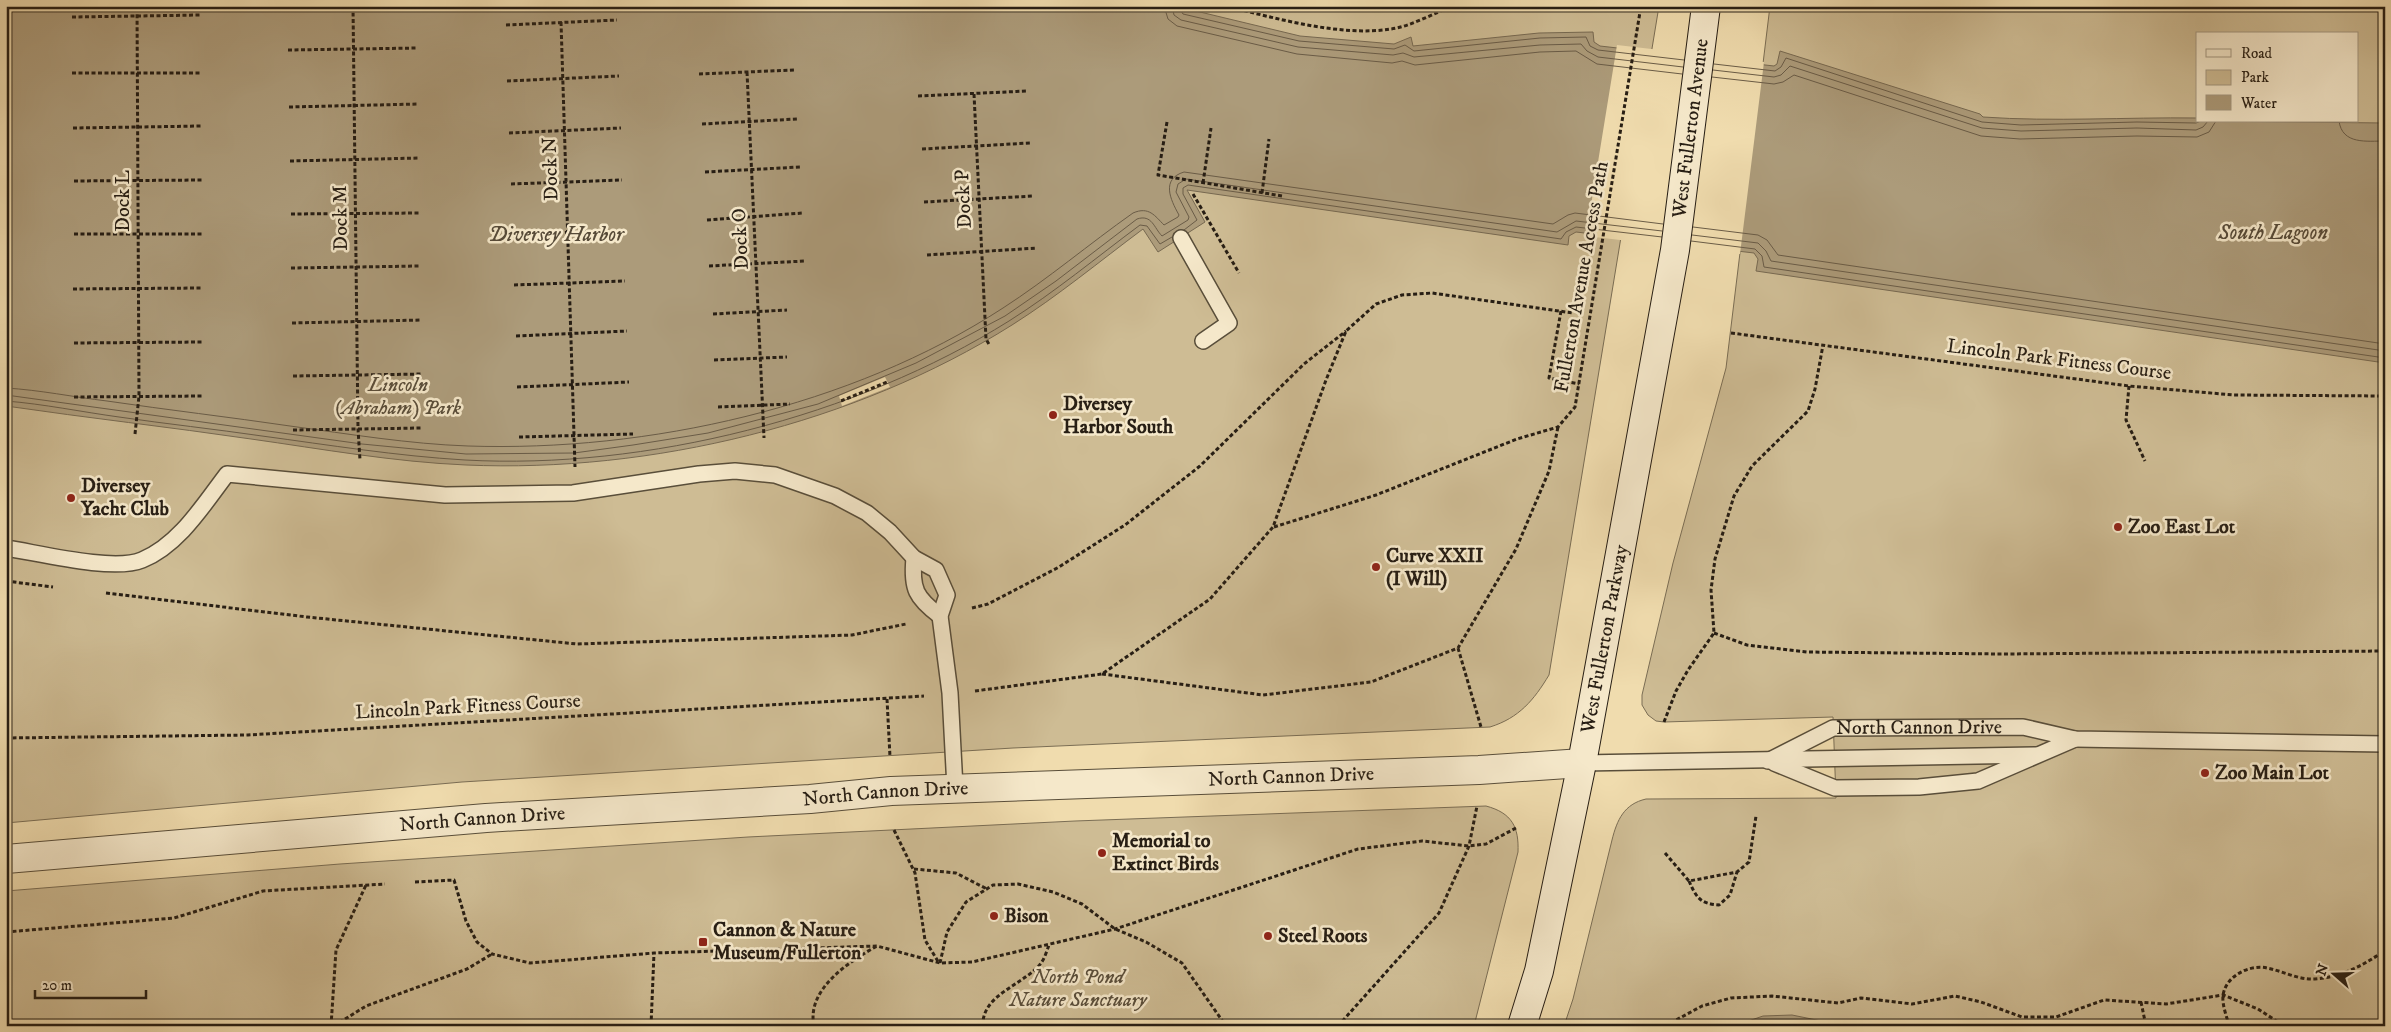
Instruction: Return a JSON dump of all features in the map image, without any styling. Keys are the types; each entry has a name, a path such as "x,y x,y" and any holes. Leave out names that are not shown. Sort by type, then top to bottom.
{"street":[{"name":"West Fullerton Avenue","path":"1674,250 1706,6"},
{"name":"West Fullerton Parkway","path":"1522,1026 1539,971 1582,763 1674,250"},
{"name":"North Cannon Drive","path":"6,859 486,818 800,800 955,788 1479,770 1582,763"}],"lane":[{"path":"1181,238 1229,322 1203,342"},
{"path":"6,548 114,565 142,561 169,544 227,474 445,495 573,493 699,474 735,471 775,475 835,496 867,513 890,532 914,558 936,570 947,595 940,616 950,694 955,788"},
{"path":"914,558 912,580 922,602 940,616"},
{"name":"North Cannon Drive","path":"1768,761 1833,728 2023,726 2076,739 2385,744"},
{"name":"North Cannon Drive","path":"1768,761 1835,788 1919,787 1978,781 2076,739"},
{"name":"North Cannon Drive","path":"1582,763 2036,755"}],"path":[{"name":"Dock L","path":"135,434 139,396 137,6"},
{"name":"Dock M","path":"353,6 358,429 361,455"},
{"path":"1225,6 1307,25 1350,29 1392,29 1452,6"},
{"name":"Fullerton Avenue Access Path","path":"1558,427 1575,407 1637,40 1641,6"},
{"path":"72,17 202,15"},
{"path":"506,25 617,20"},
{"name":"Dock N","path":"561,22 574,384 575,464"},
{"path":"288,50 418,48"},
{"path":"699,74 794,70"},
{"path":"72,73 202,72"},
{"name":"Dock O","path":"747,72 760,312 764,438"},
{"path":"507,81 619,76"},
{"path":"918,96 1028,92"},
{"name":"Dock P","path":"974,94 986,339 990,346"},
{"path":"289,107 418,104"},
{"path":"702,124 797,118"},
{"path":"1167,122 1158,175 1282,196"},
{"path":"73,128 202,126"},
{"path":"509,133 622,128"},
{"path":"1203,183 1211,128"},
{"path":"1262,193 1270,138"},
{"path":"922,149 1030,143"},
{"path":"290,161 420,158"},
{"path":"705,172 800,166"},
{"path":"74,181 202,180"},
{"path":"511,184 622,180"},
{"path":"1193,194 1240,273"},
{"path":"924,202 1033,196"},
{"path":"291,214 419,213"},
{"path":"707,220 802,213"},
{"path":"513,234 624,231"},
{"path":"74,234 203,234"},
{"path":"927,255 1036,248"},
{"path":"709,266 805,261"},
{"path":"291,268 420,266"},
{"path":"514,285 625,281"},
{"path":"73,289 203,288"},
{"path":"964,610 988,604 1059,566 1125,525 1200,466 1304,364 1346,331 1376,304 1402,295 1432,293 1573,313"},
{"path":"713,314 787,310"},
{"path":"1560,311 1549,378 1579,384"},
{"path":"292,323 421,320"},
{"path":"516,336 627,331"},
{"path":"1102,674 1210,600 1273,527 1326,380 1346,331"},
{"name":"Lincoln Park Fitness Course","path":"1730,333 2129,386 2234,395 2385,396"},
{"path":"74,343 202,342"},
{"path":"1664,722 1676,691 1714,633 1711,590 1715,559 1734,496 1752,466 1808,411 1815,389 1822,345"},
{"path":"714,360 787,357"},
{"path":"292,376 423,374"},
{"path":"517,386 629,382"},
{"path":"841,401 887,382"},
{"path":"2129,386 2126,420 2145,461"},
{"path":"74,397 202,396"},
{"path":"718,407 790,404"},
{"path":"970,692 1102,674 1263,695 1371,682 1458,648 1516,549 1549,471 1558,427 1517,439 1376,495 1273,527"},
{"path":"293,430 422,428"},
{"path":"519,437 633,434"},
{"path":"6,581 55,587"},
{"path":"103,593 307,617 577,644 852,634 913,622"},
{"path":"1714,633 1747,645 1807,652 2012,654 2385,651"},
{"path":"1458,648 1481,726"},
{"name":"Lincoln Park Fitness Course","path":"6,738 248,735 931,695"},
{"path":"887,698 890,757"},
{"path":"1338,1026 1439,913 1469,846 1477,806"},
{"path":"1689,880 1737,872 1749,862 1756,816"},
{"path":"415,882 454,880 466,921 477,942 492,954 530,963 654,953 877,946 940,964 972,962 1115,929 1358,850 1422,840 1469,846 1486,844 1516,828"},
{"path":"894,830 914,869 925,940 940,964"},
{"path":"1665,853 1689,880 1696,898 1707,904 1719,904 1730,895 1737,872"},
{"path":"914,869 956,873 987,889"},
{"path":"6,932 174,918 263,891 385,884"},
{"path":"940,964 948,932 966,902 993,884 1018,884 1053,892 1082,904 1115,929 1146,942 1182,963 1226,1026"},
{"path":"333,1026 336,950 366,885"},
{"path":"982,1026 982,1018 994,1001 1042,962 1049,944"},
{"path":"814,1026 812,1020 823,988 849,962 877,946"},
{"path":"2229,1026 2223,995 2232,979 2248,968 2266,967 2288,976 2315,979 2364,965 2385,950"},
{"path":"651,1026 654,953"},
{"path":"333,1026 366,1006 467,969 492,954"},
{"path":"1665,1026 1702,1006 1731,998 1772,996 1838,1003 1861,998 1912,1004 1955,996 1981,1002 2022,1017 2056,1017 2104,1000 2166,1004 2223,995 2258,1009 2284,1026"},
{"path":"2141,1002 2146,1026"}],"green space":[{"name":"Lincoln (Abraham) Park","path":"6,6 1659,6 1549,675 1525,707 1509,719 1490,727 1013,748 462,782 6,823"},
{"path":"1770,6 2385,6 2385,1026 1564,1026 1573,999 1614,833 1619,820 1627,809 1638,801 1646,799 1836,798 1833,717 1664,722 1656,721 1648,715 1642,705 1642,695 1673,563 1726,368"},
{"name":"North Pond Nature Sanctuary","path":"1486,806 1502,813 1512,822 1517,835 1518,852 1474,1026 6,1026 6,891 340,864 748,837 1075,821"}],"water":[{"name":"Diversey Harbor","path":"6,6 1175,6 1300,36 1394,44 1411,37 1413,46 1539,33 1593,32 1594,42 1600,46 1774,66 1777,64 1780,51 1980,114 1983,117 2036,119 2196,118 2196,122 2385,123 2385,363 1756,271 1758,259 1754,253 1576,232 1569,236 1568,245 1187,190 1205,222 1158,252 1143,229 1029,314 951,360 886,390 819,415 750,435 679,450 607,460 536,465 466,465 358,455 6,406"},
{"path":"1792,1015 1846,1026 1734,1026 1763,1016"}],"pier":[{"path":"1617,45 1764,62 1740,254 1586,236"},
{"path":"885,377 890,387 842,406 839,396"}],"place":[{"name":"Diversey Harbor South","path":"1053,415"},
{"name":"Diversey Yacht Club","path":"71,498"},
{"name":"Zoo East Lot","path":"2118,527"},
{"name":"Curve XXII (I Will)","path":"1376,567"},
{"name":"Zoo Main Lot","path":"2205,773"},
{"name":"Memorial to Extinct Birds","path":"1102,853"},
{"name":"Bison","path":"994,916"},
{"name":"Steel Roots","path":"1268,936"},
{"name":"Cannon & Nature Museum/Fullerton","path":"703,942"}],"water label":[{"name":"South Lagoon","path":"2273,233"}]}
